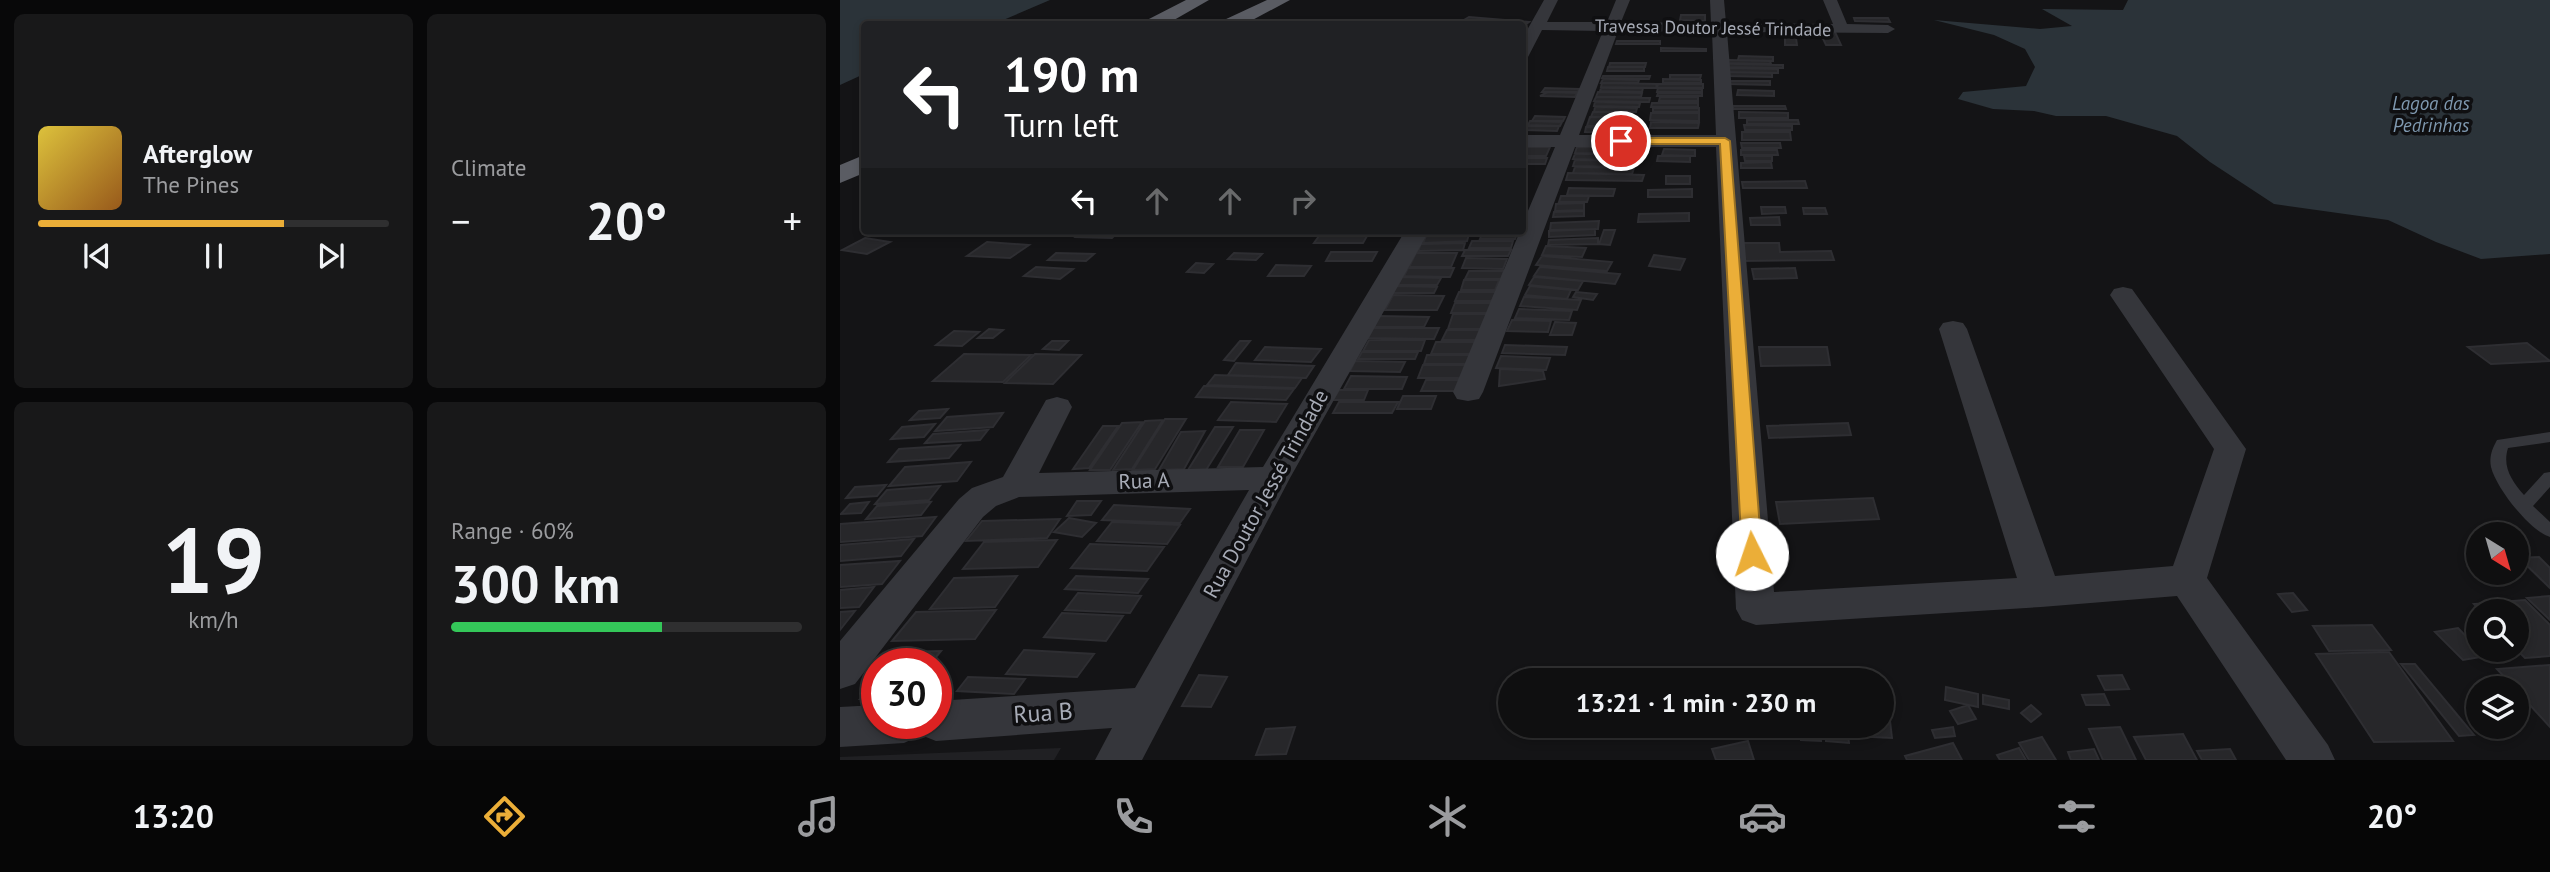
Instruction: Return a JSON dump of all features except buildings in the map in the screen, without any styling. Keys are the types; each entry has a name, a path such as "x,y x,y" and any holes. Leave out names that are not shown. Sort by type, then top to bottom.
{"highway":[{"path":"1160,21 1200,0"},
{"path":"1237,21 1282,0"},
{"path":"840,175 861,164"},
{"path":"840,200 861,191"}],"street":[{"path":"1526,47 1551,0"},
{"path":"1468,392 1570,141 1623,0"},
{"path":"1717,0 1756,608 2041,592 2187,580"},
{"path":"1830,0 1842,29"},
{"name":"Travessa Doutor Jessé Trindade","path":"1538,26 1888,29"},
{"path":"1526,141 1725,141"},
{"name":"Rua Doutor Jessé Trindade","path":"1118,760 1273,478 1415,235"},
{"path":"2123,295 2230,449 2187,580"},
{"path":"1953,329 2041,592"},
{"path":"1016,485 1057,407"},
{"name":"Rua A","path":"840,671 971,508 984,497 1016,485 1273,478"},
{"path":"2187,580 2312,760"},
{"name":"Rua B","path":"952,719 1150,706"},
{"path":"840,727 861,726"}],"lane":[{"path":"2550,437 2502,444 2497,455 2500,472 2524,505 2550,531"},
{"path":"2524,505 2550,477"}],"shaded area":[{"path":"1061,748 1054,760 840,760 840,757"}],"water":[{"path":"840,0 1050,0 1001,21 861,21 861,75 840,85"},
{"name":"Lagoa das Pedrinhas","path":"2128,0 2550,0 2550,254 2481,259 2388,220 2274,204 2210,162 2177,136 2106,116 2056,116 2034,111 1993,109 1958,99 1963,92 2026,86 2035,67 2025,49 1994,35 1934,20 2040,29 2072,26 2042,9 2123,10"}],"route":[{"path":"1621,141 1725,141 1752,554"}]}
